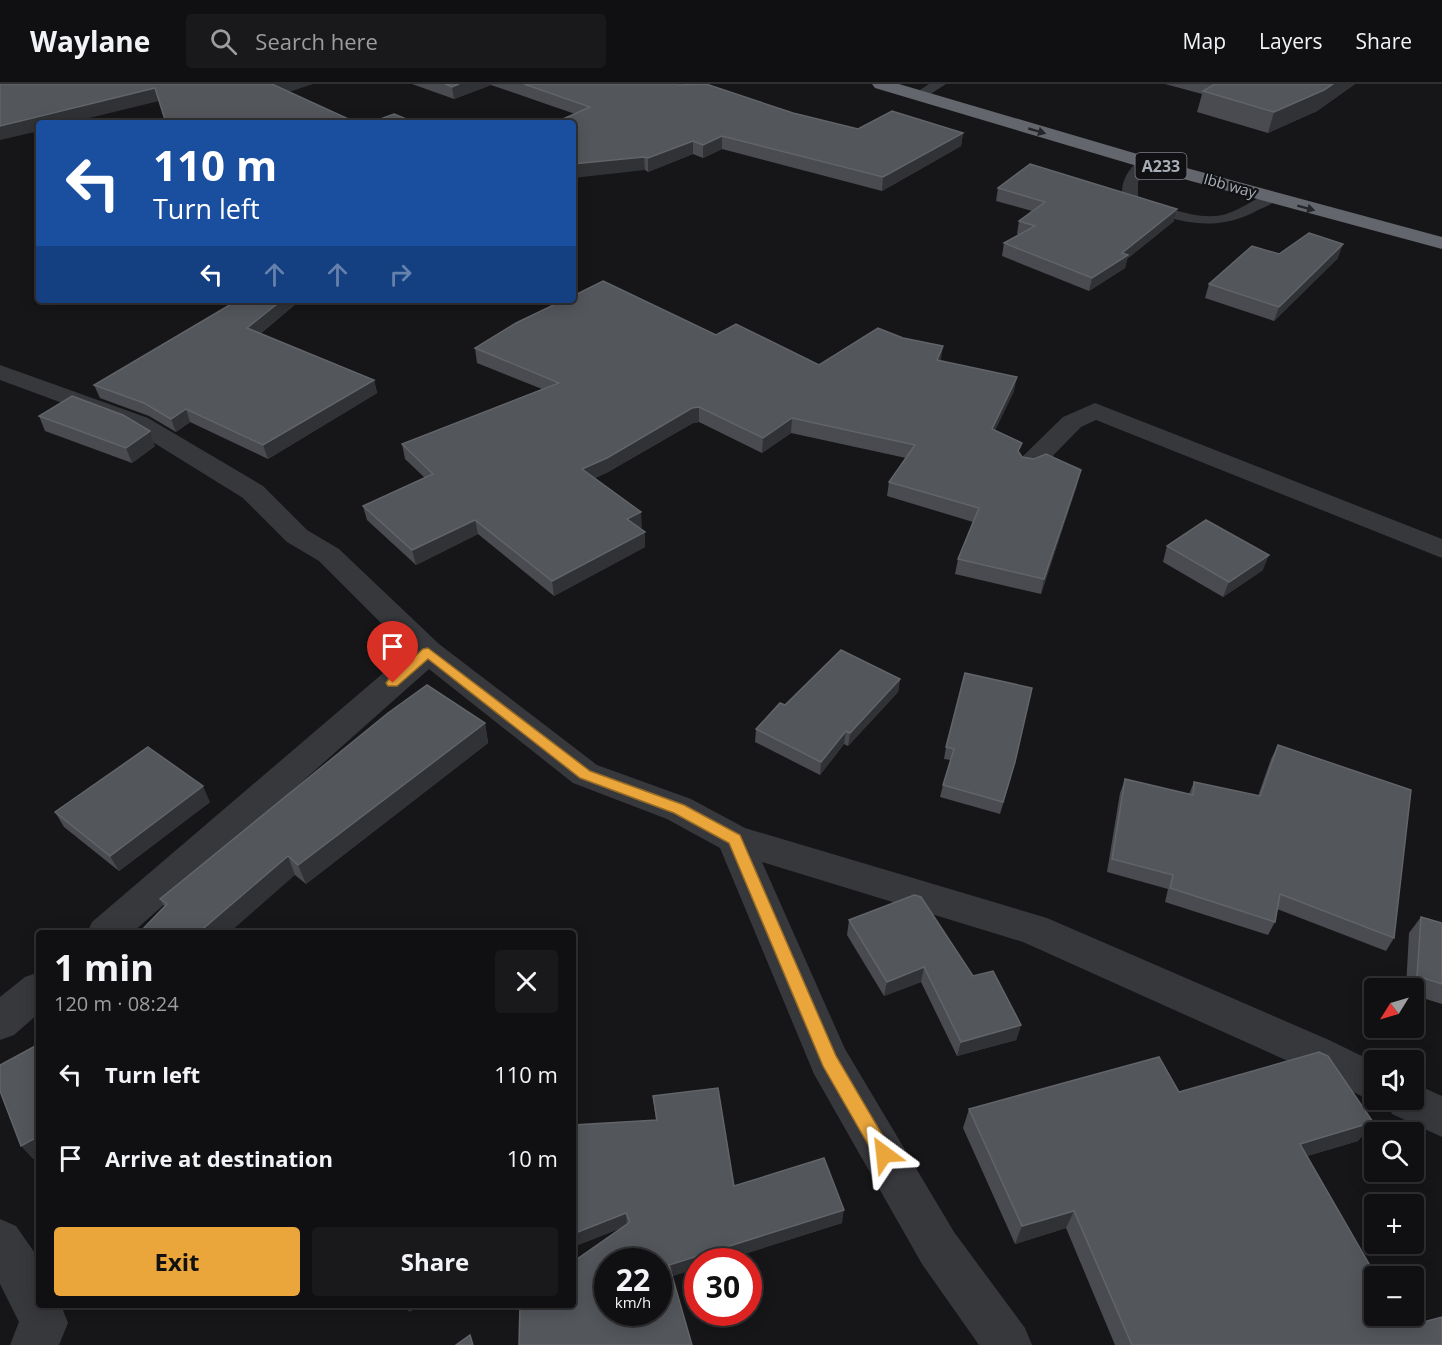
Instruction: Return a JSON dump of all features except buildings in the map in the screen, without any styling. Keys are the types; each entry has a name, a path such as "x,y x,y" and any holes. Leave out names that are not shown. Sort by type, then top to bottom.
{"highway":[{"name":"Ibb way","path":"881,84 929,88 1146,162 1270,198 1442,243"},
{"name":"A233","path":"929,88 1208,161"}],"street":[{"path":"0,372 139,423 253,492 297,536 329,555 428,652 585,774 679,809 734,839 1033,929 1314,1053 1364,1078"},
{"path":"1030,464 1072,422 1095,411 1442,549"},
{"path":"109,930 428,652"},
{"path":"734,839 829,1061 938,1248 1008,1345"},
{"path":"0,1022 36,992"},
{"path":"1424,1108 1442,1117"},
{"path":"0,1242 26,1280 36,1304"},
{"path":"34,1345 44,1323 38,1308"}],"lane":[{"path":"1146,162 1130,181 1130,198 1152,208 1198,218 1227,219 1270,198"}],"route":[{"path":"393,683 428,652 585,774 679,809 734,839 829,1061 884,1154"}]}
